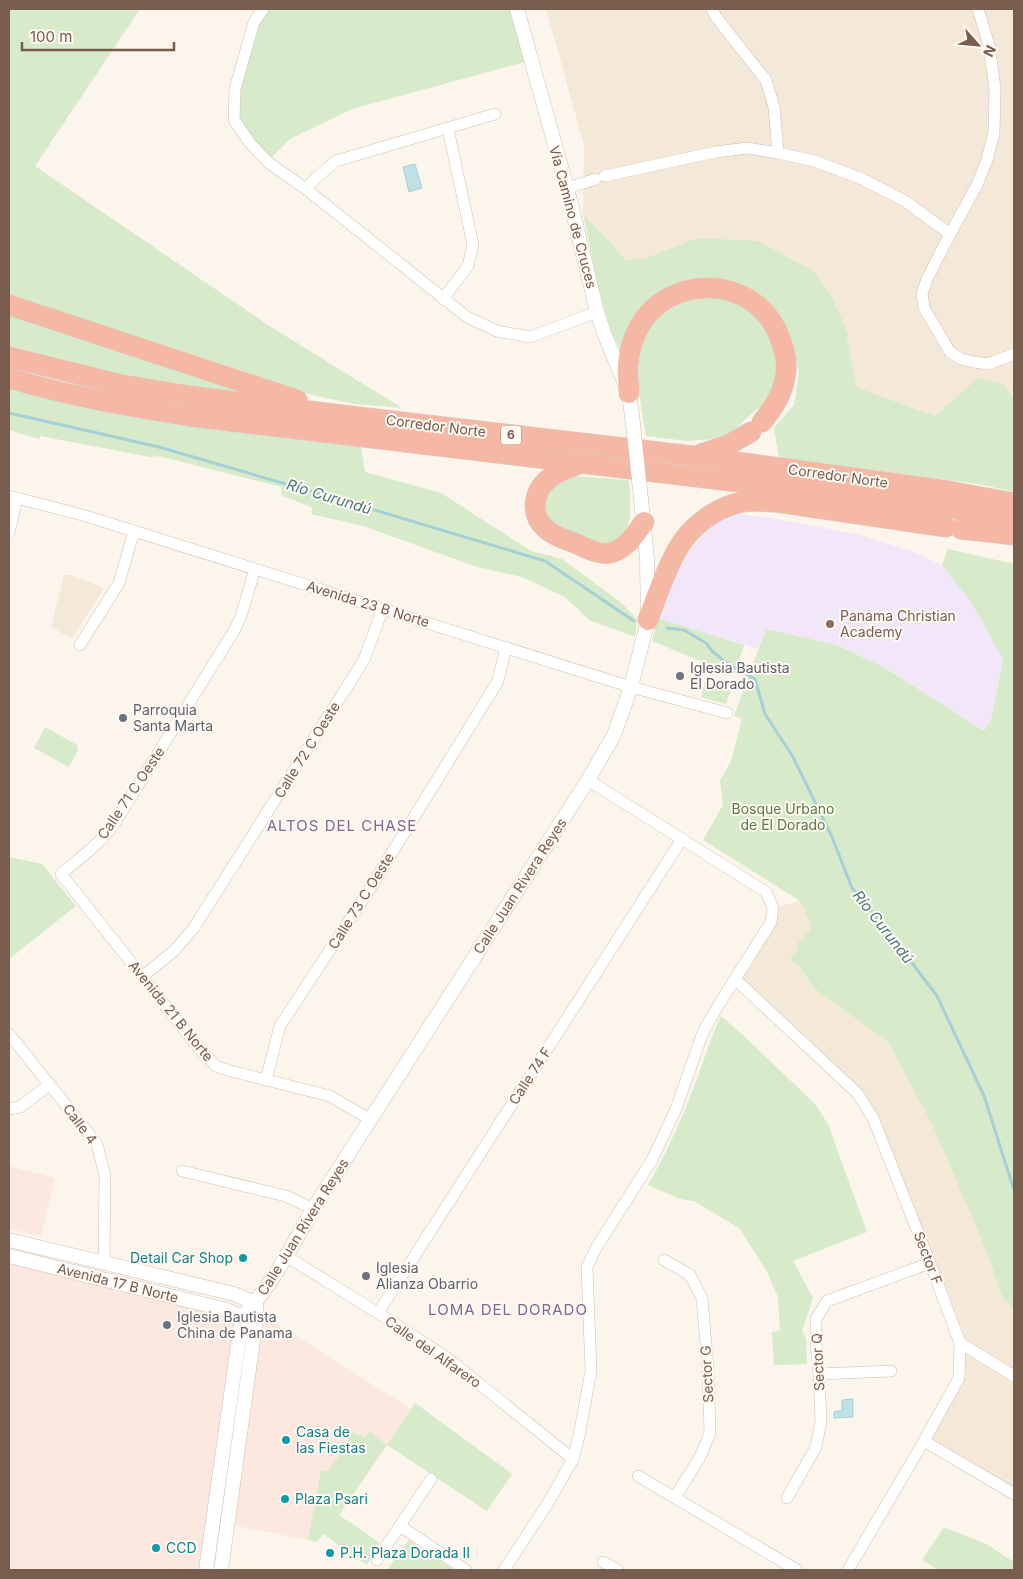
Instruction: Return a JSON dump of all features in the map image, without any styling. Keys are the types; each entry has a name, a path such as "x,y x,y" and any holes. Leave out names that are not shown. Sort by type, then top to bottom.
{"highway":[{"path":"630,393 628,366 632,346 643,320 655,306 673,294 692,289 712,288 730,291 758,306 770,319 785,351 784,382 775,404 757,427 728,446 693,456"},
{"path":"9,305 342,415"},
{"name":"Corredor Norte","path":"9,357 118,384 190,396 693,456 949,491 1014,503"},
{"name":"Corredor Norte","path":"9,378 97,400 188,416 903,502 970,511 1014,522"},
{"path":"579,464 551,476 538,492 534,503 536,514 547,530 555,536 596,552 610,553 626,544 644,522"},
{"path":"648,620 676,550 702,521 720,509 751,501 776,502 954,528 1014,534"}],"street":[{"path":"263,9 254,22 235,89 234,120 250,143 269,162 306,189 467,317 497,330 530,336 598,312"},
{"name":"Vía Camino de Cruces","path":"517,9 567,188 604,333 630,393 633,424"},
{"path":"712,9 716,18 766,80 774,108 778,153"},
{"path":"978,9 989,45 995,88 994,133 987,160 977,185 927,279 922,294 924,308 950,352 961,359 988,364 1014,354"},
{"path":"306,189 336,161 495,114"},
{"path":"443,299 468,266 473,244 448,129"},
{"path":"567,188 601,178 716,152 747,148 815,161 862,179 905,201 950,234"},
{"name":"Calle Juan Rivera Reyes","path":"242,1317 256,1303 313,1210 588,780 614,735 631,687 648,620 647,559 633,424"},
{"path":"9,533 13,497"},
{"name":"Avenida 23 B Norte","path":"13,497 86,516 631,687 727,713"},
{"path":"80,645 119,583 134,531"},
{"name":"Calle 71 C Oeste","path":"61,874 103,838 114,824 234,631 241,616 255,569"},
{"name":"Calle 72 C Oeste","path":"143,976 174,951 193,929 364,660 383,608"},
{"name":"Calle 73 C Oeste","path":"266,1080 280,1026 366,895 498,681 506,647"},
{"path":"504,1570 548,1503 573,1459 592,1371 587,1267 596,1248 652,1160 676,1108 703,1032 771,922 773,908 766,892 588,780"},
{"name":"Calle 74 F","path":"378,1313 682,839"},
{"name":"Avenida 21 B Norte","path":"61,874 203,1053 216,1066 330,1096 371,1120"},
{"name":"Sector F","path":"735,979 857,1093 873,1118 960,1343 959,1378 848,1570"},
{"name":"Calle 4","path":"9,1034 97,1144 105,1176 104,1262"},
{"path":"9,1109 20,1107 49,1085"},
{"path":"182,1171 286,1196 313,1210"},
{"name":"Avenida 17 B Norte","path":"9,1240 234,1294 256,1303"},
{"name":"Avenida 17 B Norte","path":"9,1256 227,1310 242,1317 256,1319"},
{"name":"Calle del Alfarero","path":"286,1256 446,1357 573,1459"},
{"name":"Sector G","path":"664,1260 690,1275 702,1298 708,1368 710,1433 700,1457 674,1497"},
{"name":"Sector Q","path":"787,1498 816,1447 821,1421 816,1319 827,1301 930,1263"},
{"name":"Calle Juan Rivera Reyes","path":"221,1570 256,1319 256,1303"},
{"path":"206,1570 242,1317"},
{"path":"960,1343 1014,1376"},
{"path":"819,1374 891,1371"},
{"path":"924,1441 1014,1494"},
{"path":"638,1476 797,1570"},
{"path":"377,1560 431,1479"},
{"path":"400,1526 466,1570"},
{"path":"603,1562 618,1570"}],"shaded area":[{"path":"546,9 1014,9 1014,401 1005,385 978,379 935,416 856,387 847,337 849,336 697,238 646,258 626,260 583,213 584,145"},
{"name":"Panama Christian Academy","path":"729,513 771,518 856,534 912,551 942,565 971,602 1003,659 991,720 984,731 885,668 837,645 766,629 758,649 660,619 677,570 705,529"},
{"path":"64,575 70,575 104,588 72,639 51,627"},
{"path":"800,901 811,924 811,929 795,946 798,950 791,958 815,989 888,1042 933,1126 986,1250 1003,1299 1014,1308 1014,1494 924,1441 959,1378 960,1343 857,1093 735,979 773,908"},
{"path":"9,1166 55,1178 41,1236 9,1229"},
{"path":"9,1257 242,1317 206,1570 9,1570"},
{"path":"256,1313 266,1317 411,1409 387,1445 370,1431 365,1437 352,1432 339,1456 327,1471 321,1470 308,1540 227,1524"}],"green space":[{"path":"9,9 140,9 35,166 268,325 402,408 354,404 312,395 9,300"},
{"path":"267,9 511,9 525,62 352,109 290,139 269,160 237,119 238,89 256,23"},
{"path":"583,213 626,260 646,258 697,238 757,241 812,270 830,293 849,336 847,337 856,387 935,416 978,378 1005,385 1014,401 1014,492 979,484 779,458 774,428 794,405 799,372 791,341 727,288 658,300 626,360 611,332 597,282"},
{"path":"706,297 726,299 752,312 771,334 778,372 766,403 736,428 725,435 713,439 687,441 646,436 638,378 639,359 643,341 651,325 664,312 683,301"},
{"path":"9,311 258,396 158,384 9,348"},
{"path":"9,388 361,446 365,472 441,493 531,551 562,559 619,601 637,619 635,637 589,620 565,597 522,577 477,567 363,526 311,514 313,508 281,495 282,487 159,456 150,457 40,436 39,439 9,430"},
{"path":"572,476 629,480 630,519 625,533 615,542 603,546 551,524 542,502 546,490"},
{"name":"Bosque Urbano de El Dorado","path":"948,549 1014,564 1014,1308 1003,1299 986,1250 933,1126 888,1042 815,989 798,965 790,958 798,950 795,946 811,929 811,924 800,901 703,840 723,805 720,780 731,761 742,719 734,716 766,629 837,645 885,668 984,731 991,720 1003,659 971,602 942,565"},
{"path":"660,619 744,645 735,674 652,641 656,625"},
{"path":"705,682 731,690 726,704 701,697"},
{"path":"45,727 77,745 78,750 69,767 34,748"},
{"path":"9,857 42,864 76,906 9,959"},
{"path":"721,1016 815,1104 828,1124 867,1232 793,1261 813,1298 802,1331 806,1339 807,1364 774,1365 772,1332 780,1331 778,1297 767,1272 740,1229 694,1201 680,1199 648,1185 662,1160 679,1122"},
{"path":"415,1403 512,1474 487,1511 387,1445"},
{"path":"370,1431 387,1445 339,1515 380,1543 367,1565 323,1534 317,1542 308,1540 321,1470 327,1471 339,1456 352,1432 365,1437"},
{"path":"944,1527 986,1544 1014,1562 1014,1570 939,1570 922,1560"},
{"path":"409,1540 454,1570 387,1570"}],"water":[{"path":"415,164 422,188 409,192 403,167"},
{"path":"853,1399 853,1417 834,1418 834,1412 842,1410 842,1400"}],"waterway":[{"name":"Río Curundú","path":"9,413 159,447 545,561 634,621"},
{"name":"Río Curundú","path":"667,628 684,630 706,643 725,662 755,679 765,714 793,757 832,837 852,888 891,935 937,996 984,1096 1014,1190"}],"place":[{"name":"Panama Christian Academy","path":"830,624"},
{"name":"Iglesia Bautista El Dorado","path":"680,676"},
{"name":"Parroquia Santa Marta","path":"123,718"},
{"name":"Detail Car Shop","path":"243,1258"},
{"name":"Iglesia Alianza Obarrio","path":"366,1276"},
{"name":"Iglesia Bautista China de Panama","path":"167,1325"},
{"name":"Casa de las Fiestas","path":"286,1440"},
{"name":"Plaza Psari","path":"285,1499"},
{"name":"CCD","path":"156,1548"},
{"name":"P.H. Plaza Dorada II","path":"330,1553"}],"district":[{"name":"ALTOS DEL CHASE","path":"342,826"},
{"name":"LOMA DEL DORADO","path":"508,1310"}]}
